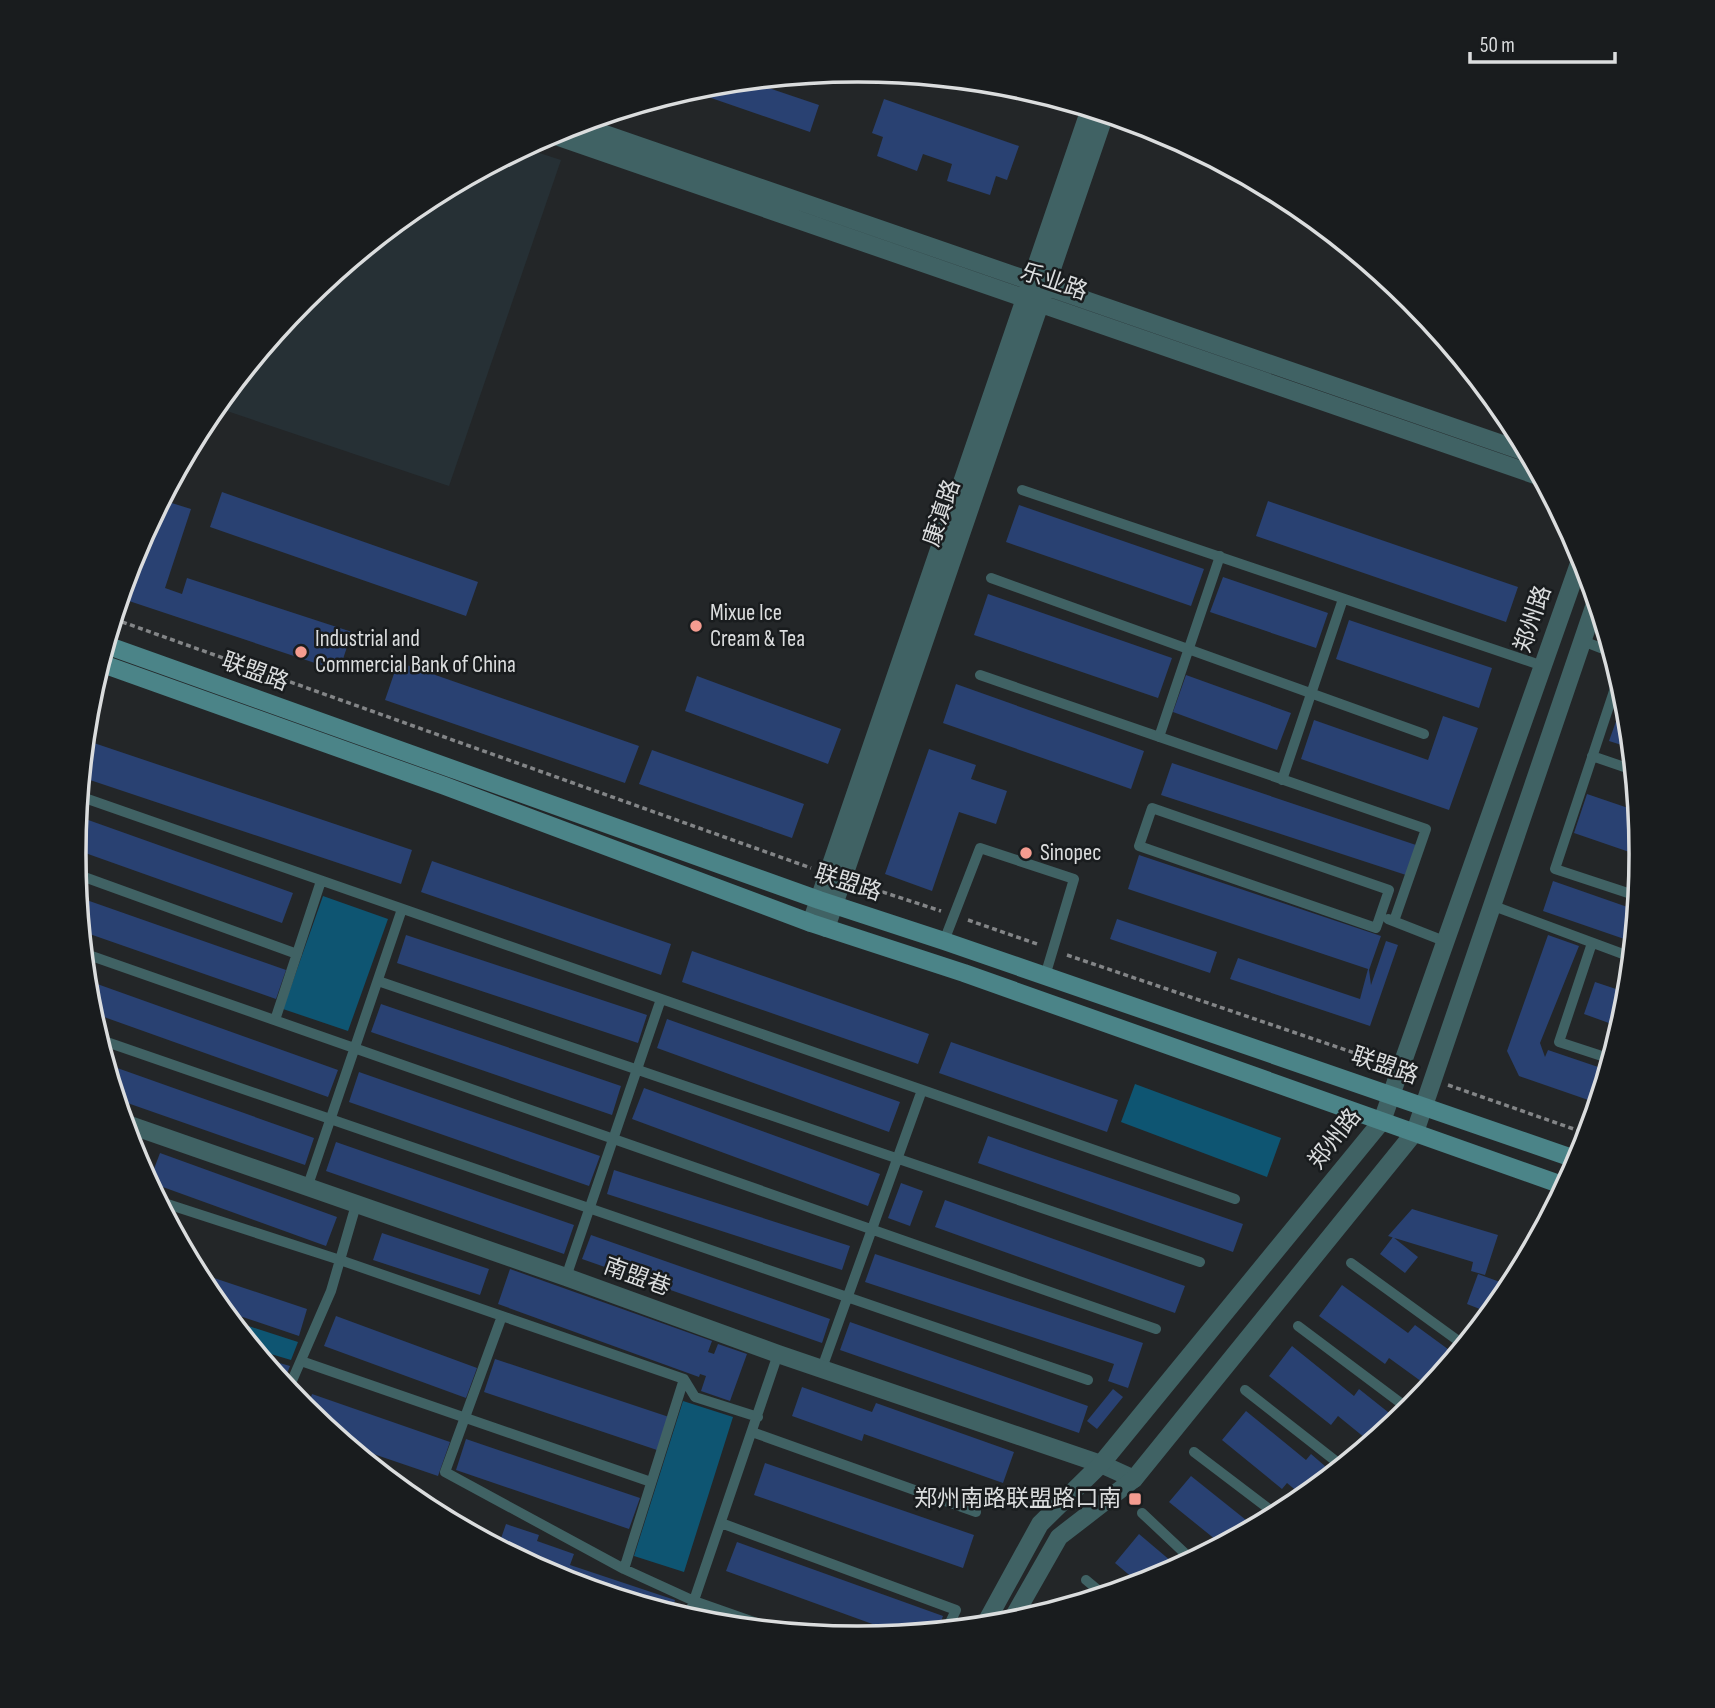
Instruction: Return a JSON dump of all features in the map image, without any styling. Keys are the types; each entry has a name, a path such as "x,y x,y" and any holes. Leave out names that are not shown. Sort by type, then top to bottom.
{"main road":[{"name":"联盟路","path":"114,648 827,902 1568,1156"},
{"name":"联盟路","path":"109,666 445,786 819,925 964,973 1556,1183"}],"street":[{"name":"康滇路","path":"819,925 1035,292 1087,118"},
{"name":"康滇路","path":"1035,292 1102,122"},
{"name":"乐业路","path":"592,130 1528,472"},
{"name":"乐业路","path":"566,139 1514,448"},
{"name":"郑州路","path":"991,1614 1040,1524 1101,1464 1382,1121 1576,572"},
{"path":"1018,1608 1059,1537 1134,1479 1415,1132 1591,616"},
{"name":"南盟巷","path":"136,1127 778,1354 1101,1464 1134,1479"}],"lane":[{"path":"1021,490 1543,666"},
{"path":"1158,737 1220,556"},
{"path":"991,578 1424,734"},
{"path":"1282,780 1343,599"},
{"path":"1583,640 1601,648"},
{"path":"981,676 1426,830 1394,921"},
{"path":"1612,696 1555,869 1628,893"},
{"path":"1592,756 1624,767"},
{"path":"87,799 1235,1199"},
{"path":"1152,808 1389,890 1381,916 1376,928 1139,846 1152,808"},
{"path":"944,941 981,848 1074,879 1045,976"},
{"path":"86,878 297,954"},
{"path":"275,1020 321,881"},
{"path":"1491,905 1623,954"},
{"path":"307,1188 402,909"},
{"path":"1381,916 1444,941"},
{"path":"1592,943 1559,1042 1602,1056"},
{"path":"92,956 1156,1329"},
{"path":"378,981 1200,1262"},
{"path":"566,1277 661,999"},
{"path":"110,1043 1088,1380"},
{"path":"822,1368 922,1090"},
{"path":"170,1205 340,1260 684,1379 695,1396 758,1417"},
{"path":"293,1380 331,1291 356,1205"},
{"path":"1351,1263 1457,1340"},
{"path":"502,1316 445,1472 624,1569 694,1601 736,1616"},
{"path":"1298,1326 1400,1403"},
{"path":"692,1607 778,1354"},
{"path":"301,1361 651,1482"},
{"path":"624,1569 684,1379"},
{"path":"1245,1390 1335,1460"},
{"path":"752,1432 976,1512"},
{"path":"1194,1452 1267,1507"},
{"path":"1142,1513 1184,1553"},
{"path":"721,1522 956,1611 952,1620"},
{"path":"1086,1580 1096,1588"}],"shaded area":[{"path":"537,152 561,160 449,486 226,411 277,345 349,274 429,212"},
{"path":"323,896 388,919 348,1031 283,1009"},
{"path":"1135,1084 1281,1138 1267,1177 1121,1122"},
{"path":"246,1325 298,1342 291,1360 269,1354"},
{"path":"683,1401 733,1417 684,1572 634,1556"}],"building":[{"path":"768,88 819,105 810,132 708,97"},
{"path":"884,99 1019,146 1007,180 996,176 990,195 947,181 952,164 923,154 917,171 877,156 883,137 872,133"},
{"path":"222,492 478,582 466,616 210,527"},
{"path":"1268,501 1518,587 1506,622 1256,536"},
{"path":"171,503 191,509 165,588 182,594 187,578 352,632 339,671 129,601 144,559"},
{"path":"1019,505 1204,569 1191,606 1006,542"},
{"path":"1223,577 1328,613 1316,648 1210,612"},
{"path":"988,594 1172,658 1158,698 974,635"},
{"path":"1349,620 1492,668 1479,708 1336,659"},
{"path":"398,662 639,746 625,783 385,700"},
{"path":"1186,675 1291,713 1277,750 1173,712"},
{"path":"697,676 841,729 828,764 685,711"},
{"path":"956,684 1144,751 1131,789 943,723"},
{"path":"1443,716 1478,728 1449,810 1301,759 1314,720 1428,760"},
{"path":"1617,719 1622,745 1609,741"},
{"path":"94,743 412,850 401,884 89,780"},
{"path":"929,749 976,765 971,779 1007,791 996,824 959,812 932,891 885,874"},
{"path":"652,750 804,804 792,838 639,784"},
{"path":"1172,763 1416,845 1406,875 1161,795"},
{"path":"1587,794 1628,808 1629,852 1574,833"},
{"path":"87,819 293,893 282,923 86,853"},
{"path":"1139,855 1381,936 1369,970 1371,985 1386,941 1398,945 1370,1026 1230,979 1238,958 1360,999 1368,969 1128,889"},
{"path":"432,861 671,944 661,975 421,892"},
{"path":"1553,881 1628,907 1625,939 1543,911"},
{"path":"87,900 286,970 276,999 90,934"},
{"path":"1117,919 1217,952 1210,973 1110,939"},
{"path":"406,935 647,1015 638,1043 397,963"},
{"path":"1548,935 1579,946 1540,1043 1545,1057 1548,1050 1599,1067 1589,1100 1519,1076 1507,1051"},
{"path":"692,951 929,1034 918,1064 682,982"},
{"path":"1595,982 1617,989 1610,1023 1584,1014"},
{"path":"97,984 338,1070 328,1097 104,1017"},
{"path":"381,1004 621,1086 612,1115 371,1032"},
{"path":"667,1019 900,1102 889,1132 657,1048"},
{"path":"951,1042 1118,1100 1107,1132 939,1073"},
{"path":"116,1068 314,1138 305,1165 127,1103"},
{"path":"359,1072 600,1156 589,1186 349,1102"},
{"path":"644,1088 880,1174 868,1206 632,1119"},
{"path":"988,1136 1243,1224 1233,1252 978,1163"},
{"path":"336,1142 574,1225 564,1254 326,1171"},
{"path":"160,1153 337,1217 326,1246 161,1186 154,1170"},
{"path":"614,1170 850,1246 842,1270 607,1194"},
{"path":"901,1183 923,1191 910,1226 888,1218"},
{"path":"945,1200 1185,1286 1175,1313 935,1227"},
{"path":"1412,1209 1498,1235 1485,1275 1471,1271 1473,1262 1388,1236"},
{"path":"382,1233 489,1269 480,1295 373,1260"},
{"path":"591,1235 830,1319 822,1343 582,1259"},
{"path":"1393,1237 1418,1257 1405,1273 1380,1254"},
{"path":"875,1254 1143,1343 1128,1388 1108,1381 1114,1364 865,1282"},
{"path":"510,1269 712,1341 708,1352 714,1354 718,1344 747,1354 730,1401 701,1391 706,1376 700,1374 699,1377 498,1304"},
{"path":"1478,1274 1500,1282 1480,1309 1467,1304"},
{"path":"213,1278 307,1309 299,1336 239,1316"},
{"path":"1342,1285 1408,1333 1415,1325 1449,1350 1421,1381 1389,1358 1385,1364 1319,1316"},
{"path":"336,1316 477,1368 466,1398 324,1346"},
{"path":"850,1322 1088,1406 1079,1433 840,1350"},
{"path":"1292,1346 1354,1396 1359,1389 1389,1413 1363,1436 1338,1416 1331,1425 1269,1376"},
{"path":"495,1359 669,1417 657,1450 484,1392"},
{"path":"276,1362 290,1366 287,1374"},
{"path":"802,1387 872,1412 876,1403 1014,1452 1003,1483 864,1434 862,1441 792,1416"},
{"path":"1113,1389 1123,1397 1097,1429 1087,1421"},
{"path":"312,1394 450,1442 438,1476 373,1454 310,1398"},
{"path":"1246,1411 1306,1460 1311,1454 1326,1467 1295,1489 1287,1483 1282,1489 1222,1440"},
{"path":"466,1439 640,1498 629,1529 456,1470"},
{"path":"765,1463 974,1535 963,1568 754,1495"},
{"path":"1191,1476 1246,1520 1214,1538 1169,1502"},
{"path":"506,1524 539,1535 537,1541 574,1554 570,1565 675,1600 674,1603 609,1585 562,1567 501,1538"},
{"path":"1139,1534 1169,1560 1130,1576 1115,1563"},
{"path":"737,1542 943,1616 941,1621 876,1625 726,1571"}],"place":[{"name":"Mixue Ice Cream & Tea","path":"696,626"},
{"name":"Industrial and Commercial Bank of China","path":"301,652"},
{"name":"Sinopec","path":"1026,853"},
{"name":"郑州南路联盟路口南","path":"1135,1499"}]}
